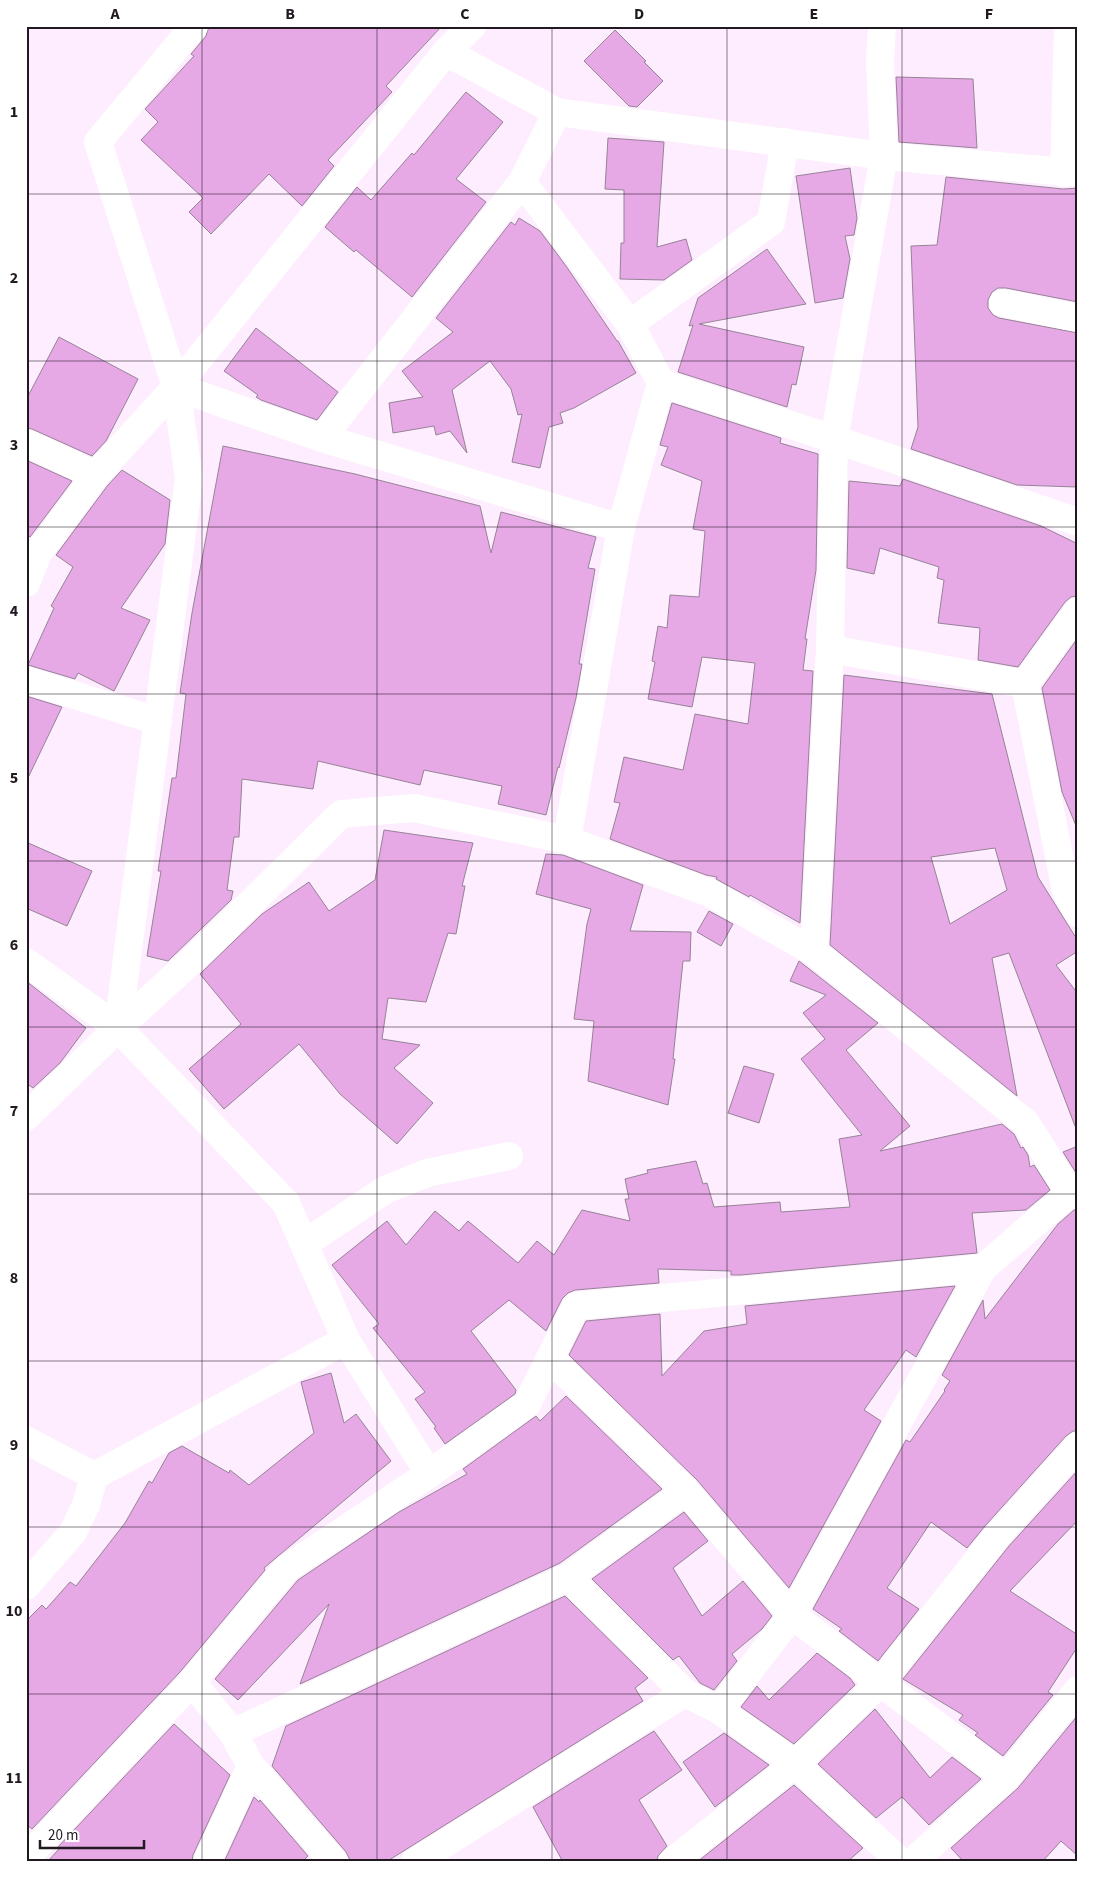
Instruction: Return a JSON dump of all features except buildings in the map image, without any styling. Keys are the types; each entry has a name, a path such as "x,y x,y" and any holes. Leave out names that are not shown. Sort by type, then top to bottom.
{"street":[{"path":"118,1028 189,478 176,387 98,142 194,26"},
{"path":"26,583 32,550 176,387 446,52 472,26"},
{"path":"814,952 830,649 834,439 884,156 880,62 882,26"},
{"path":"446,52 557,112 884,156 1071,173 1068,26"},
{"path":"322,438 522,182 557,112"},
{"path":"630,324 772,222 785,142"},
{"path":"522,182 630,324 661,383 621,528 566,840"},
{"path":"1003,303 1078,318"},
{"path":"661,383 834,439 1078,522"},
{"path":"176,387 322,438 621,528"},
{"path":"26,443 96,476"},
{"path":"1078,611 1025,684 1066,891 1078,913"},
{"path":"830,649 1025,684"},
{"path":"26,680 158,721"},
{"path":"26,1117 118,1028 200,953 341,814 414,808 566,840 710,893 814,952 1026,1123 1074,1194 983,1268 792,1615 719,1710"},
{"path":"26,962 118,1028 286,1203 346,1340 429,1474"},
{"path":"304,1244 385,1190 427,1173 509,1156"},
{"path":"26,1858 192,1682 287,1568 429,1474 527,1404 576,1306 983,1268"},
{"path":"26,1586 73,1532 86,1505 94,1476 346,1340"},
{"path":"550,1358 686,1491 792,1615 1006,1778"},
{"path":"26,1440 94,1476"},
{"path":"672,1862 794,1764 880,1683 997,1536 1078,1446"},
{"path":"233,1733 568,1577 686,1491"},
{"path":"568,1577 685,1693 719,1710 794,1764 901,1862"},
{"path":"192,1682 233,1733 251,1766 334,1862"},
{"path":"415,1862 685,1693"},
{"path":"912,1862 1006,1778 1077,1694"},
{"path":"207,1862 251,1766"}]}
